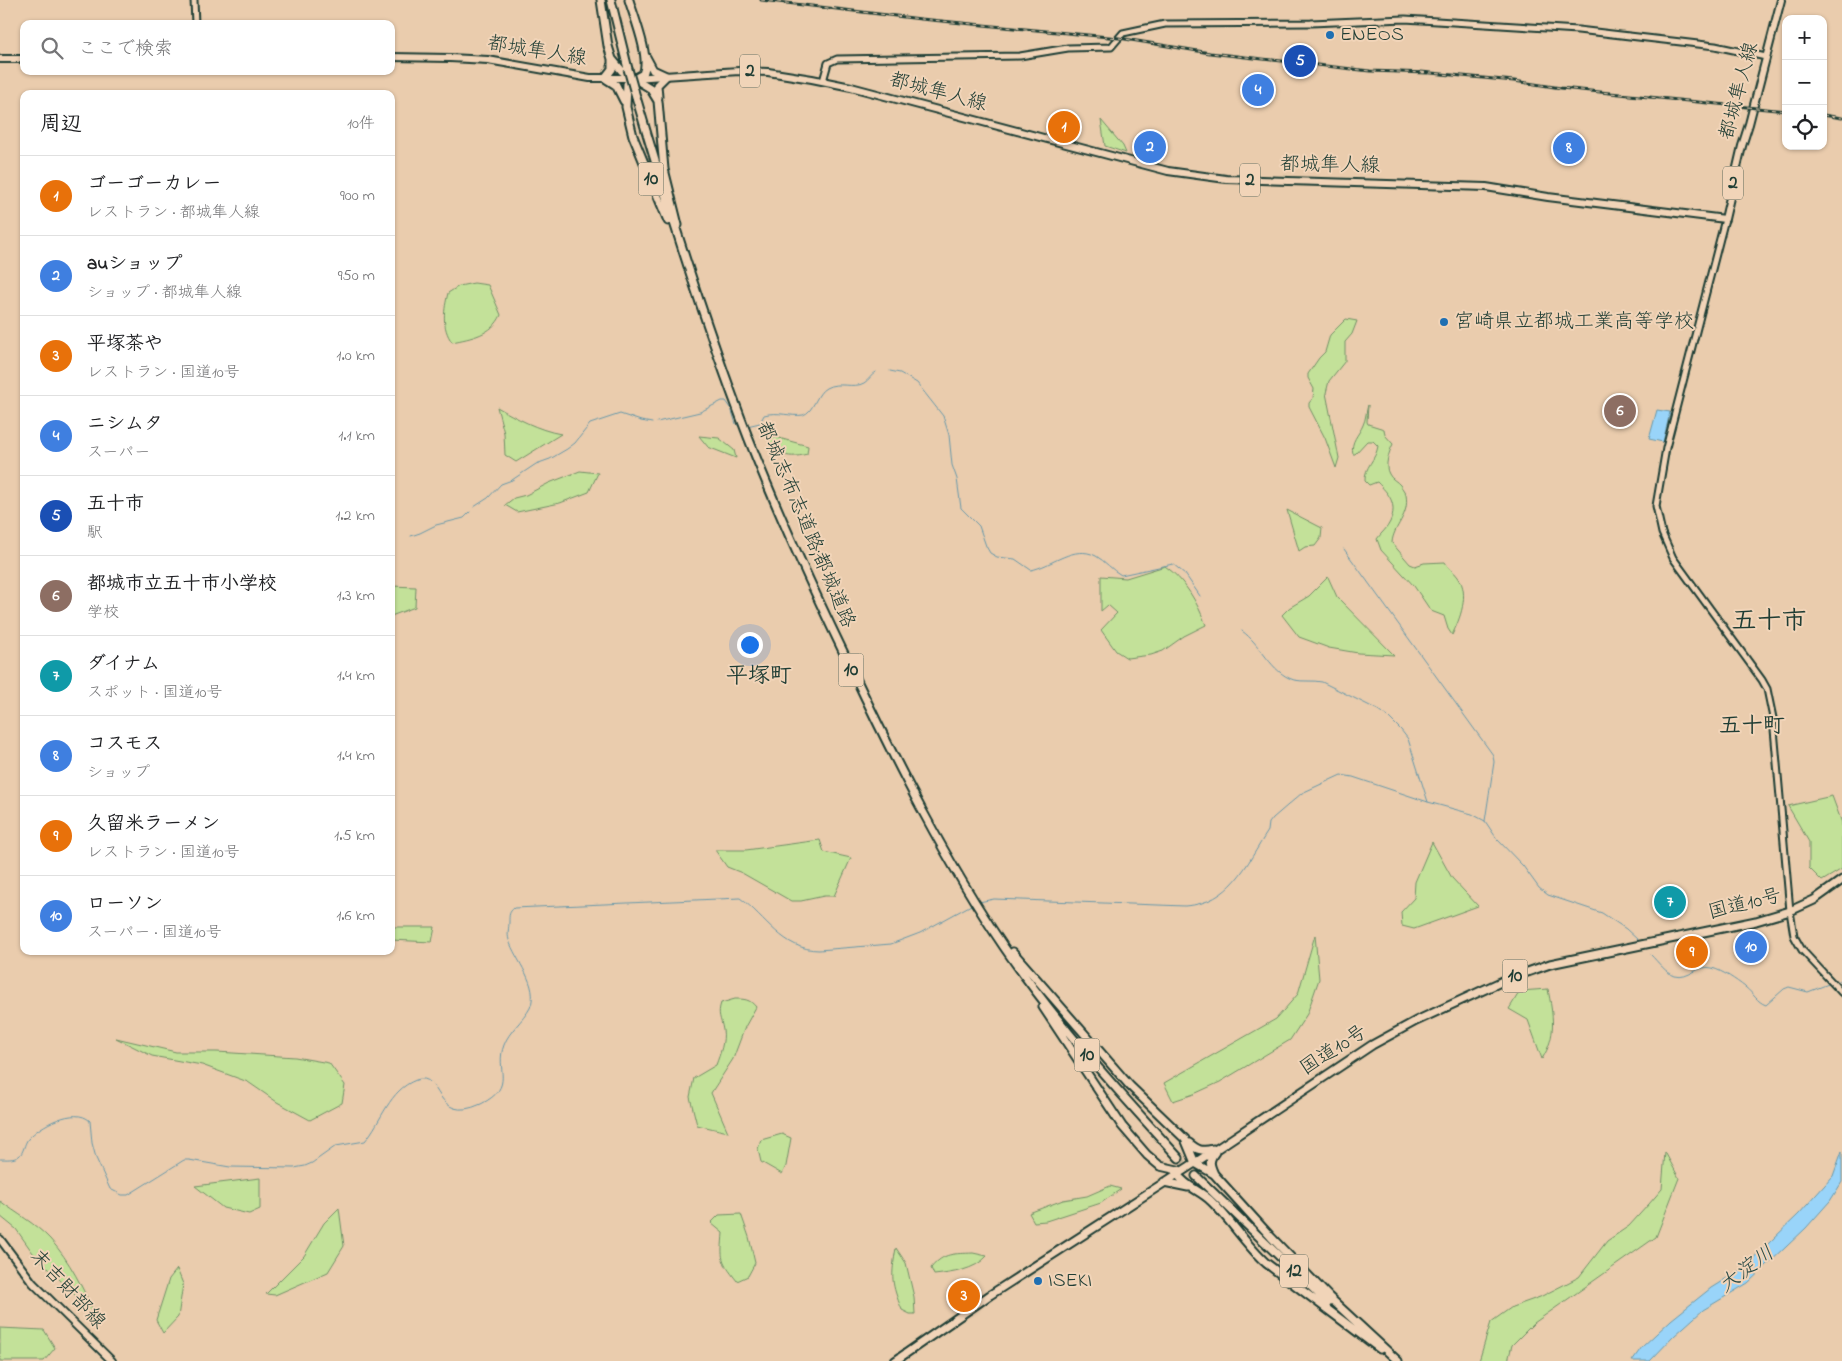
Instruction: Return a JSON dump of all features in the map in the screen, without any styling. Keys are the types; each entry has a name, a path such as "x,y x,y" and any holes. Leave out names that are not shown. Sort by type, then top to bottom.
{"highway":[{"path":"601,0 612,59 612,69 605,78 620,90 626,107"},
{"name":"都城志布志道路;都城道路","path":"611,0 628,69 679,241 729,387 799,558 863,694 900,768 970,893 1003,946 1065,1029 1179,1158"},
{"name":"10","path":"629,0 644,52 645,70 643,74 630,81 625,88 626,107 640,153 692,280"},
{"name":"10","path":"644,52 654,70 666,76"},
{"path":"612,59 622,72 650,88 658,101"},
{"path":"658,101 657,85 666,76"},
{"name":"10","path":"658,101 664,168 679,228 679,241"},
{"name":"国道10号","path":"895,1361 990,1295 1392,1033 1505,980 1560,962 1756,921 1790,911 1814,900 1842,880"},
{"path":"984,915 1015,955 1130,1086 1197,1150 1204,1151 1218,1148"},
{"path":"1003,946 1122,1126 1156,1164 1162,1176 1152,1190"},
{"path":"1184,1139 1195,1163 1214,1174 1329,1297 1397,1361"},
{"path":"1214,1174 1210,1158 1218,1148"},
{"path":"1156,1164 1180,1172 1187,1185 1210,1199 1250,1248 1266,1263 1350,1329 1397,1361"},
{"name":"12","path":"1196,1176 1318,1294 1397,1361"},
{"path":"1164,1182 1174,1183 1195,1190"}],"main road":[{"name":"都城隼人線","path":"395,57 470,58 590,78 634,78 739,71 768,72 823,81 1168,171 1198,176 1248,180 1486,187 1548,197 1725,219 1781,0"},
{"path":"0,59 20,59"},
{"name":"末吉財部線","path":"0,1239 32,1283 112,1361"}],"street":[{"path":"194,0 195,20"},
{"path":"823,81 828,63 837,59 1020,56 1068,48 1111,47 1123,33 1165,24 1416,20 1578,30 1715,46 1766,57"},
{"path":"1725,219 1666,448 1656,506 1662,532 1673,558 1754,667 1767,689 1773,718 1790,911 1797,943 1806,956 1842,993"}],"green space":[{"path":"1101,120 1123,146 1126,153 1105,146"},
{"path":"474,283 488,285 501,315 497,322 487,331 473,337 452,342 445,324 448,293 459,286"},
{"path":"1346,319 1357,321 1352,334 1345,342 1345,361 1329,381 1326,393 1339,458 1336,468 1325,438 1309,407 1314,389 1308,374 1325,352 1330,335"},
{"path":"1368,405 1368,424 1384,429 1385,435 1393,444 1388,459 1388,471 1406,495 1406,509 1395,531 1392,543 1410,564 1415,566 1424,563 1445,562 1462,584 1462,606 1452,635 1444,616 1431,611 1414,586 1381,550 1377,539 1390,522 1393,505 1388,495 1377,482 1369,485 1365,481 1366,472 1378,446 1373,441 1367,441 1355,454 1353,454 1352,449 1364,423"},
{"path":"497,407 536,427 561,434 516,462 505,455 504,433"},
{"path":"765,432 775,437 808,446 807,454 793,456 781,454 772,446"},
{"path":"699,436 719,438 734,450 736,458 708,447"},
{"path":"580,471 598,473 589,492 560,503 517,512 505,505 514,498 526,495 549,483"},
{"path":"1287,510 1322,528 1321,538 1315,546 1305,547 1299,551"},
{"path":"1165,566 1179,578 1190,592 1206,625 1184,636 1163,651 1151,655 1127,658 1116,651 1101,630 1117,613 1108,605 1101,611 1101,576 1126,578"},
{"path":"1328,577 1337,597 1394,655 1358,653 1329,648 1299,637 1282,615 1289,608 1309,596"},
{"path":"395,586 416,587 415,607 395,614"},
{"path":"1832,796 1842,823 1842,869 1822,881 1809,868 1809,842 1788,806"},
{"path":"820,840 824,852 851,858 834,896 801,901 791,901 742,873 727,867 715,850 746,850"},
{"path":"1432,842 1452,878 1478,906 1414,929 1402,926 1401,912 1414,898 1415,882"},
{"path":"395,927 435,927 432,942 395,940"},
{"path":"1315,935 1319,979 1307,1014 1290,1040 1220,1082 1173,1101 1164,1083 1276,1019 1298,994"},
{"path":"1548,989 1552,1033 1542,1059 1528,1020 1509,1009 1520,991"},
{"path":"735,999 747,1000 756,1007 745,1027 733,1059 711,1093 728,1132 697,1125 690,1097 694,1078 716,1065 722,1048 723,1030 719,1014 721,1003"},
{"path":"116,1038 176,1052 217,1052 295,1057 329,1063 345,1085 342,1103 310,1120 277,1102 248,1082 202,1065 152,1056"},
{"path":"782,1134 791,1138 786,1166 782,1174 761,1162 758,1149 761,1140"},
{"path":"1665,1152 1679,1178 1656,1237 1534,1323 1512,1345 1508,1361 1479,1361 1491,1322 1512,1307 1540,1297 1579,1277 1607,1241 1629,1226 1649,1204 1662,1189"},
{"path":"260,1178 260,1209 249,1214 223,1208 195,1186"},
{"path":"1110,1186 1121,1189 1101,1203 1046,1221 1034,1222 1029,1213 1063,1200 1087,1196"},
{"path":"0,1201 39,1228 57,1247 76,1275 95,1315 33,1253 16,1229 0,1216"},
{"path":"339,1208 344,1246 328,1272 275,1295 266,1294 304,1256 324,1223"},
{"path":"741,1214 755,1263 748,1276 737,1281 723,1259 723,1233 711,1223 719,1215"},
{"path":"896,1248 906,1263 914,1297 915,1314 902,1310 896,1293 893,1280 893,1266"},
{"path":"973,1253 987,1256 970,1268 934,1275 931,1268 945,1256"},
{"path":"177,1269 183,1284 178,1317 163,1333 156,1320 169,1279"},
{"path":"0,1328 44,1330 55,1348 44,1361 0,1361"}],"water":[{"path":"1657,410 1670,412 1663,442 1649,439"},
{"name":"大淀川","path":"1842,1151 1842,1182 1830,1201 1806,1228 1748,1283 1703,1310 1650,1361 1632,1361 1642,1347 1671,1320 1711,1288 1743,1268 1799,1214 1833,1176"}],"waterway":[{"path":"890,371 900,373 917,383 943,416 949,435 952,465 957,479 961,508 979,526 990,553 997,557 1015,559 1031,570 1071,554 1080,553 1096,556 1121,575 1173,564 1185,574 1200,596"},
{"path":"747,426 760,423 764,415 769,414 803,415 810,410 826,388 836,385 860,385 876,372"},
{"path":"657,422 700,412 722,401 726,401 731,408 736,424 741,427"},
{"path":"474,507 488,498 501,484 512,480 536,464 550,459 567,449 575,443 590,424 620,414 652,423"},
{"path":"411,536 436,525 464,518 470,512"},
{"path":"1344,549 1493,755 1494,762 1485,821"},
{"path":"1242,631 1255,643 1272,665 1286,676 1297,681 1322,682 1388,717 1408,739 1428,802"},
{"path":"979,902 994,899 1185,906 1201,903 1214,898 1226,890 1235,880 1268,831 1269,823 1273,818 1302,793 1341,775 1353,777 1428,802 1472,814 1485,821 1497,839 1523,866 1539,888 1548,895 1602,913 1626,929 1638,940"},
{"path":"0,1159 12,1159 19,1156 28,1139 48,1124 67,1117 83,1117 90,1121 92,1143 96,1158 110,1189 122,1195 128,1195 184,1160 230,1167 294,1168 305,1166 336,1146 365,1141 392,1098 416,1080 425,1079 431,1083 446,1103 454,1108 466,1109 481,1104 498,1091 502,1077 501,1062 504,1045 509,1035 527,1013 532,999 532,990 526,973 508,938 509,916 514,908 740,898 785,939 806,949 819,950 891,944 920,933 973,904"},
{"path":"1651,955 1665,970 1675,976 1685,976 1707,967 1721,971 1748,989 1760,1002 1766,1005 1784,989 1789,987 1808,992 1831,983"},
{"path":"1835,982 1842,980"}],"tunnel":[{"path":"1179,1158 1196,1176"}],"railway":[{"path":"761,0 921,19 1119,38 1210,53 1370,71 1428,73"},
{"path":"1421,72 1782,111"},
{"path":"1827,116 1842,118"}],"place":[{"name":"ENEOS","path":"1330,35"},
{"name":"五十市","path":"1300,61"},
{"name":"ニシムタ","path":"1258,90"},
{"name":"ゴーゴーカレー","path":"1064,127"},
{"name":"auショップ","path":"1150,147"},
{"name":"コスモス","path":"1569,148"},
{"name":"宮崎県立都城工業高等学校","path":"1444,322"},
{"name":"都城市立五十市小学校","path":"1620,411"},
{"name":"ダイナム","path":"1670,902"},
{"name":"ローソン","path":"1751,947"},
{"name":"久留米ラーメン","path":"1692,952"},
{"name":"ISEKI","path":"1038,1281"},
{"name":"平塚茶や","path":"964,1296"}],"district":[{"name":"五十市","path":"1769,622"},
{"name":"平塚町","path":"759,677"},
{"name":"五十町","path":"1752,727"}]}
